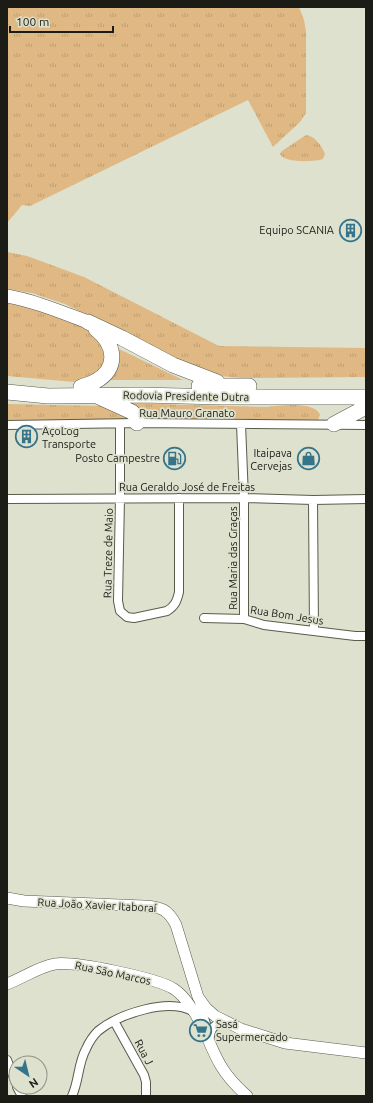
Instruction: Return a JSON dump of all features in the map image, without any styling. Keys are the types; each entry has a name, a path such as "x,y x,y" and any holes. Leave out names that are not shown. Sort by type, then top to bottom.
{"highway":[{"path":"88,322 173,365 208,379 236,386"},
{"path":"81,387 96,381 108,371 111,361 111,349 109,344 101,333 88,322"},
{"name":"Rodovia Presidente Dutra","path":"7,382 81,387 366,387"},
{"name":"Rodovia Presidente Dutra","path":"7,392 48,396 366,396"},
{"path":"95,395 132,412 136,416 137,423"},
{"path":"7,398 48,396"},
{"path":"334,424 366,407"}],"main road":[{"path":"7,296 42,305 88,322"}],"street":[{"name":"Rua Mauro Granato","path":"7,425 137,423 366,425"},
{"name":"Rua Treze de Maio","path":"120,424 118,601 120,611 127,617 134,618 167,610 175,604 179,592 179,498"},
{"name":"Rua Maria das Graças","path":"241,424 244,498 244,619"},
{"name":"Rua Geraldo José de Freitas","path":"7,499 366,499"},
{"path":"313,500 314,631"},
{"name":"Rua Bom Jesus","path":"204,618 244,619 264,625 366,636"},
{"name":"Rua João Xavier Itaboraí","path":"7,898 24,901 144,906 163,909 170,914 176,925 196,992"},
{"name":"Rua São Marcos","path":"7,984 45,967 54,964 69,963 138,977 168,986 181,995 196,1010"},
{"path":"175,1006 180,1001 181,995 196,992"},
{"path":"196,992 196,1010 225,1072 247,1096"},
{"path":"196,992 210,1012 226,1022"},
{"path":"72,1096 85,1049 98,1032 114,1021 142,1010 175,1006 184,1007 196,1010 285,1043 366,1053"},
{"name":"Rua J","path":"114,1021 144,1075 146,1082 146,1096"},
{"path":"211,1042 210,1032 215,1026 226,1022"}],"green space":[{"path":"7,7 299,7 304,20 306,32 306,113 300,122 273,147 248,100 30,206 22,205 7,223"},
{"path":"306,135 315,139 320,145 325,154 323,159 300,161 282,157 280,154 282,151"},
{"path":"7,252 27,256 84,277 219,346 366,348 366,377 241,378 208,375 65,304 32,293 7,289"},
{"path":"7,301 53,315 87,330 96,337 109,359 86,383 7,376"},
{"path":"115,347 183,380 104,380"},
{"path":"119,403 267,407 296,405 312,408 320,415 318,420 315,421 211,418 203,421 151,420"},
{"path":"7,404 104,406 130,419 7,420"}],"place":[{"name":"Equipo SCANIA","path":"350,230"},
{"name":"AçoLog Transporte","path":"26,437"},
{"name":"Posto Campestre","path":"175,458"},
{"name":"Itaipava Cervejas","path":"308,459"},
{"name":"Sasá Supermercado","path":"200,1030"}]}
